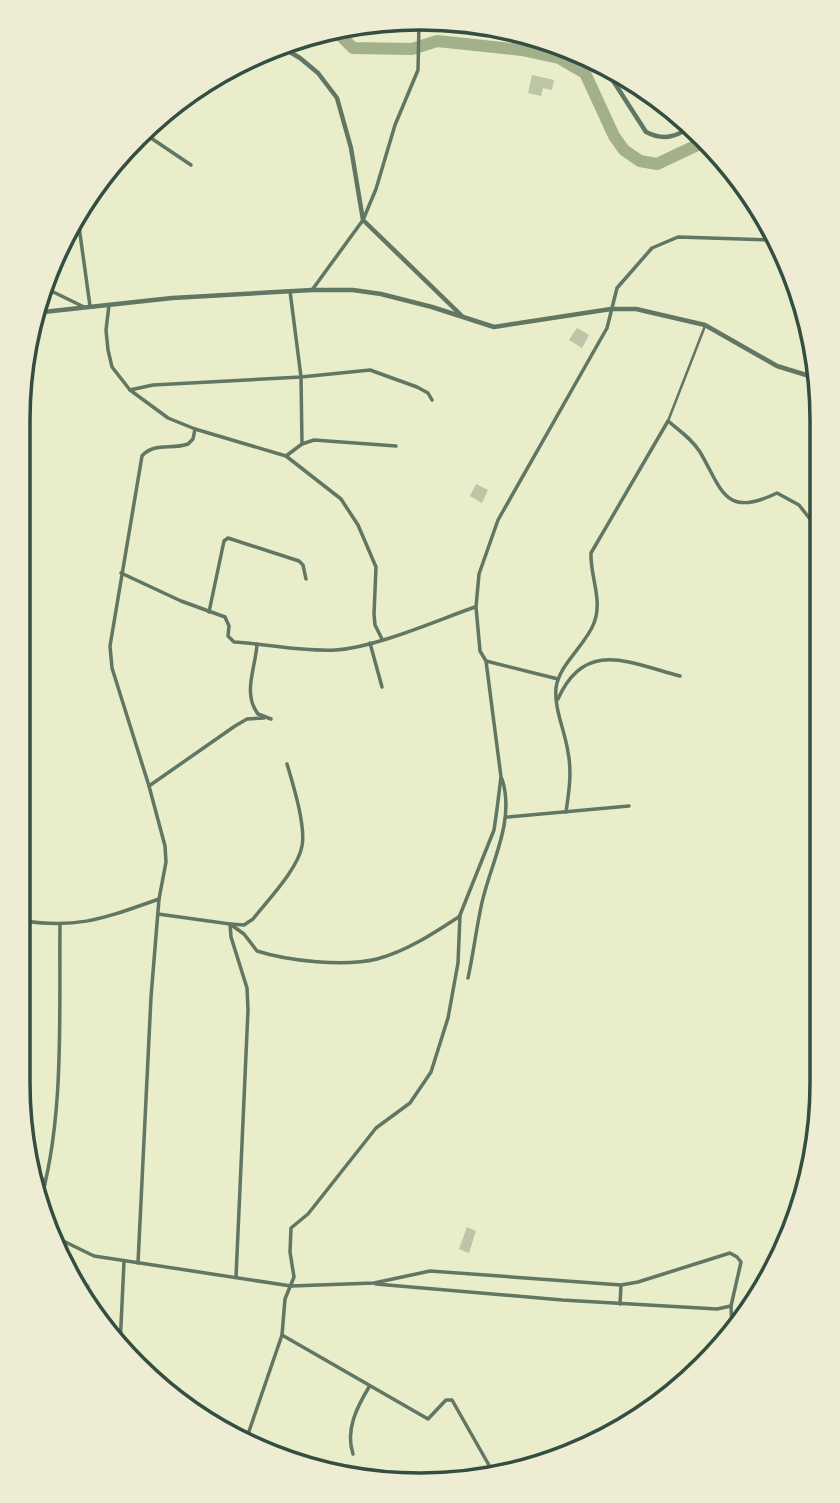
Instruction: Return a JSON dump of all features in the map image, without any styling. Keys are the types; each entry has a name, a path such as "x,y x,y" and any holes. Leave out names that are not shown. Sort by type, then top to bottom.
{"street":[{"path":"312,290 363,220 376,188 395,125 418,70 419,30"},
{"path":"289,52 318,73 337,98 351,148 363,220 464,318"},
{"path":"613,81 646,132 658,137 673,137 682,131"},
{"path":"151,138 191,165"},
{"path":"79,231 87,307"},
{"path":"468,978 481,907 507,817 486,661 480,651 476,607 479,574 498,520 607,328 617,288 652,248 678,237 766,240"},
{"path":"45,312 109,304 312,290 354,290 380,294 414,301 482,325 503,328 611,309 636,309 705,325 777,366 808,377"},
{"path":"52,291 87,307"},
{"path":"290,292 301,377 302,444"},
{"path":"109,304 106,330 108,350 113,367 130,390 168,418 195,429 286,456 341,499 358,525 376,567 374,614 375,625 382,639"},
{"path":"566,812 570,787 569,754 557,701 558,679 594,625 597,613 596,592 590,566 591,553 668,421 705,325"},
{"path":"130,390 153,385 301,377 370,370 418,387 429,393 432,400"},
{"path":"668,421 698,449 725,496 737,502 750,502 763,500 777,493 799,505 810,518"},
{"path":"138,1263 151,997 159,899 166,862 165,846 149,786 109,658 142,456 154,447 188,444 195,429"},
{"path":"286,456 302,444 314,440 396,446"},
{"path":"209,612 224,541 228,538 299,561 303,565 306,579"},
{"path":"121,573 225,617 229,625 230,640 316,650 336,650 370,643 476,607"},
{"path":"257,643 250,697 253,708 264,718"},
{"path":"370,643 382,687"},
{"path":"557,701 568,679 579,668 605,659 680,676"},
{"path":"486,661 558,679"},
{"path":"149,786 247,719 271,719"},
{"path":"158,915 244,925 253,919 292,868 303,846 299,803 287,764"},
{"path":"248,1434 282,1335 285,1299 294,1277 290,1252 291,1228 308,1214 376,1128 410,1103 431,1072 451,1004 458,963 460,915 494,830 501,777"},
{"path":"507,817 629,806"},
{"path":"30,921 60,925 102,919 159,899"},
{"path":"230,924 244,934 257,951 310,962 341,961 374,959 396,952 435,932 460,915"},
{"path":"230,924 231,937 247,988 248,1010 236,1278"},
{"path":"45,1190 51,1159 58,1064 60,925"},
{"path":"42,1178 46,1186"},
{"path":"63,1242 94,1256 124,1262 291,1286 374,1283 620,1304 717,1309 731,1306"},
{"path":"374,1283 430,1271 621,1285 730,1253 741,1262 731,1306 732,1319"},
{"path":"121,1333 124,1262"},
{"path":"620,1304 621,1285"},
{"path":"282,1335 428,1419 446,1400 452,1400 490,1467"},
{"path":"353,1454 350,1444 352,1418 369,1387"}],"building":[{"path":"532,75 554,80 552,90 543,88 541,96 528,93"},
{"path":"577,328 589,335 582,348 569,340"},
{"path":"476,484 488,490 482,503 470,496"},
{"path":"467,1227 476,1231 469,1253 459,1249"}],"waterway":[{"path":"342,37 353,48 412,49 437,41 522,50 559,58 585,73 614,136 624,150 640,161 657,164 697,145"}]}
